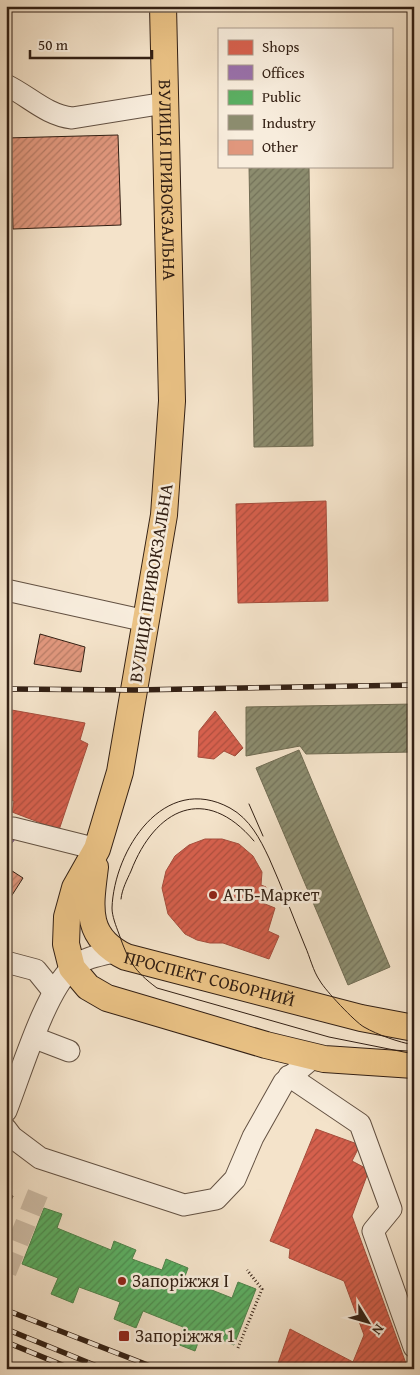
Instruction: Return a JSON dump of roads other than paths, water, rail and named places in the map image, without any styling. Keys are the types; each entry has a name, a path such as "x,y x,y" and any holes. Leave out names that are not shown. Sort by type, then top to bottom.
{"main road":[{"name":"ВУЛИЦЯ ПРИВОКЗАЛЬНА","path":"72,968 66,944 67,917 75,888 96,849 123,757 164,515 172,401 163,6"},
{"name":"ПРОСПЕКТ СОБОРНИЙ","path":"96,849 90,906 92,921 97,934 114,952 126,957 361,1018 414,1028"},
{"path":"72,968 88,987 107,998 266,1045 315,1056 414,1065"},
{"path":"353,1060 364,1038 361,1018"}],"street":[{"path":"6,85 59,117 72,118 165,103"},
{"path":"6,590 146,621"},
{"path":"13,828 96,849"},
{"path":"6,1111 53,991 72,968 92,956 114,952"},
{"path":"6,962 36,970 53,991"},
{"path":"35,1038 69,1051"},
{"path":"6,1129 12,1137 40,1158 184,1204 216,1199 235,1179 253,1137 289,1076 315,1056"},
{"path":"289,1076 360,1124 391,1209 373,1231 414,1348"}],"tunnel":[{"path":"6,1272 40,1188"}],"tram line":[{"path":"414,1045 388,1038 364,1027 347,1013 323,985 313,968 266,851 254,830 237,813 230,808 206,800 184,800 164,809 147,823 133,841 122,863 115,886 112,908 115,924 129,958 137,970 149,982 157,988 329,1037 414,1054"},
{"path":"249,804 263,836"},
{"path":"121,899 122,892 141,850 153,832 168,819 183,811 200,809 217,812 236,823 254,841"}],"railway":[{"path":"6,689 135,690 414,685"},
{"path":"6,1310 158,1369"},
{"path":"6,1329 104,1369"},
{"path":"6,1342 72,1369"}],"place":[{"name":"АТБ-Маркет","path":"213,895"},
{"name":"Запорiжжя I","path":"122,1281"},
{"name":"Запоріжжя 1","path":"124,1336"}]}
